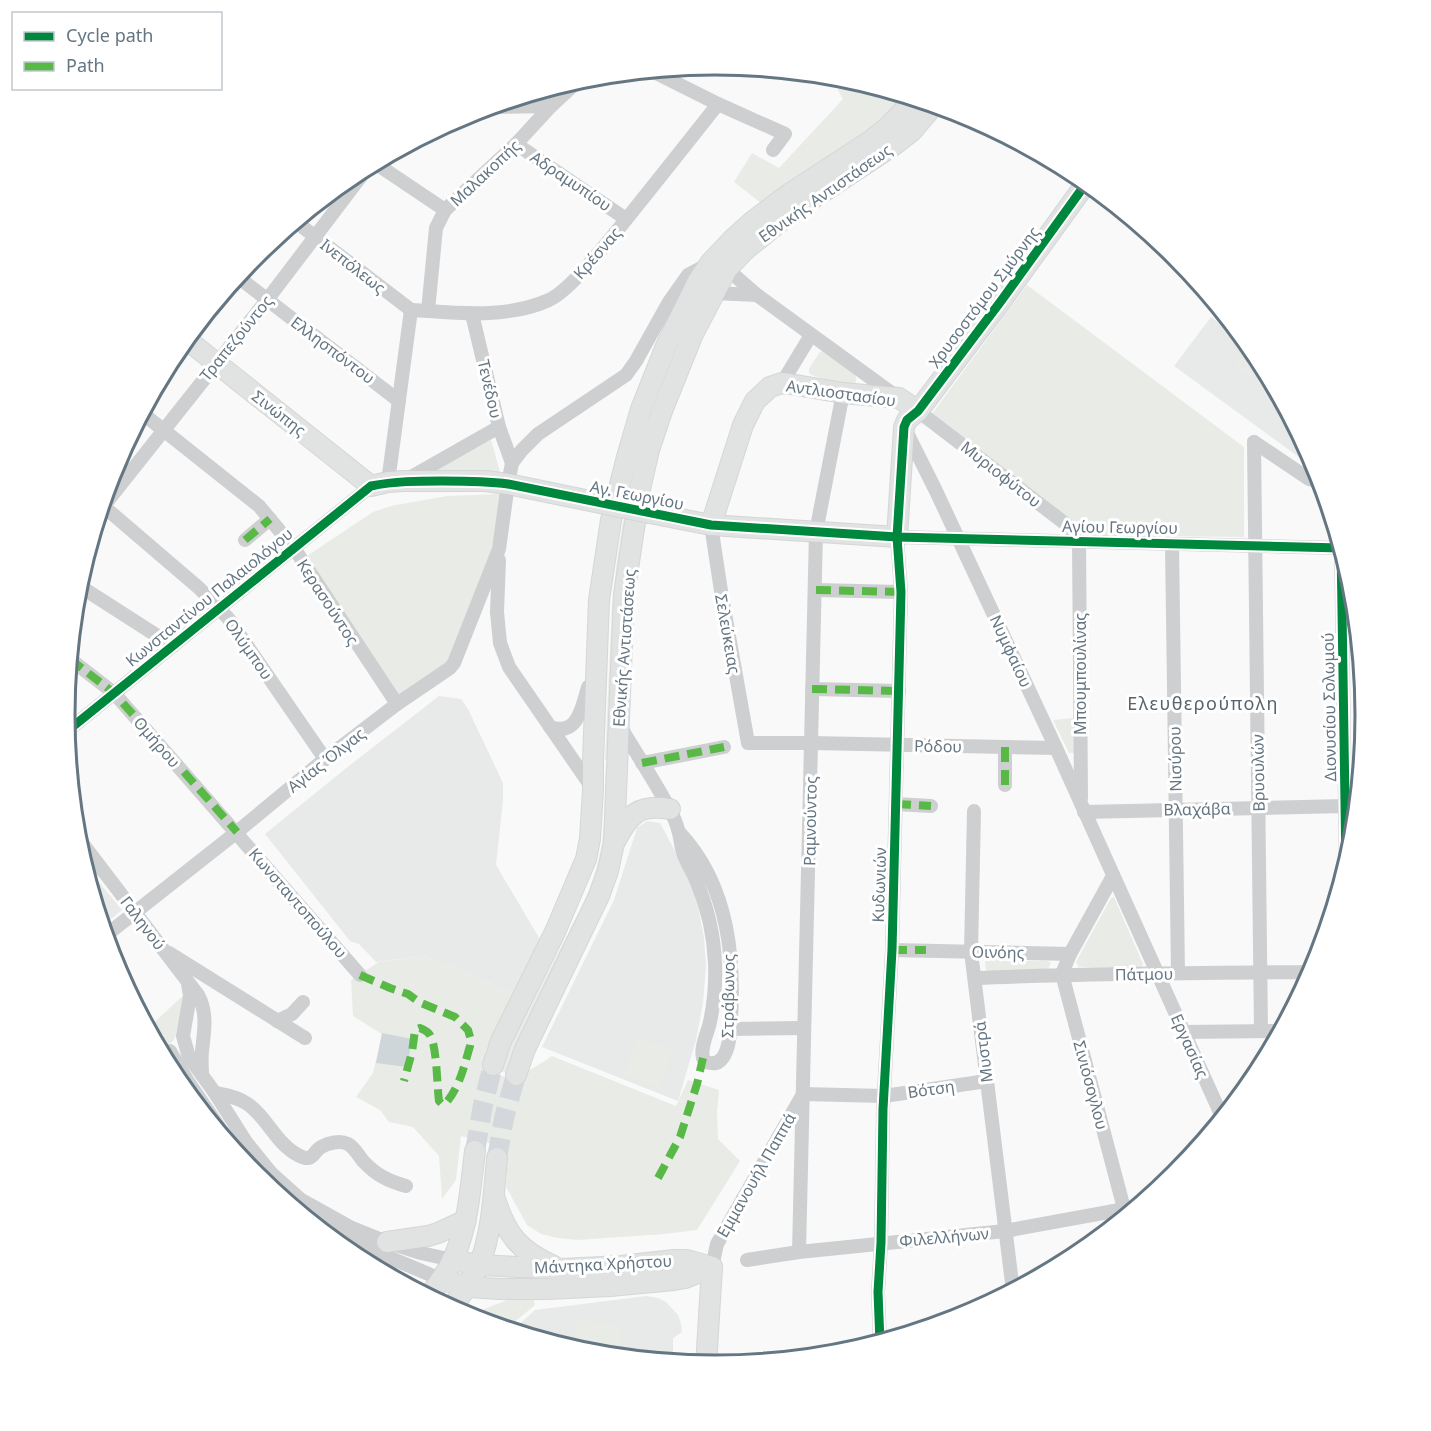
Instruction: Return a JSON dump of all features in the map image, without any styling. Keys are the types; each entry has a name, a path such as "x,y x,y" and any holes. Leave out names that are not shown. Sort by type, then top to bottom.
{"main road":[{"name":"Εθνικής Αντιστάσεως","path":"516,1075 525,1049 599,896 608,871 614,843 624,595 640,489 649,450 662,411 693,334 714,293 719,266 753,221 789,194 869,142 909,105"},
{"name":"Εθνικής Αντιστάσεως","path":"493,1065 501,1041 555,932 582,868 590,839 599,600 611,520 641,409 666,346 698,281 745,250 782,220 894,145 912,131 928,112"},
{"name":"Χρυσοστόμου Σμύρνης","path":"904,428 907,420 918,411 1081,190"},
{"name":"Σινώπης","path":"194,345 387,483"},
{"name":"Αντλιοστασίου","path":"711,525 743,425 755,401 770,387 782,383 843,393 899,398 918,411"},
{"name":"Κυδωνιών","path":"897,537 904,428"},
{"name":"Αγ. Γεωργίου","path":"387,483 485,481 711,525 897,537"},
{"path":"614,843 622,828 638,810 657,807 670,809"},
{"path":"433,1291 442,1280 459,1244 465,1220 475,1151"},
{"path":"457,1301 468,1287 479,1265 486,1243 497,1158"},
{"path":"493,1195 502,1220 518,1243 528,1253 562,1269"},
{"path":"387,1242 428,1236 465,1220"},
{"name":"Μάντηκα Χρήστου","path":"453,1260 479,1265 562,1269 687,1260 712,1267"},
{"name":"Μάντηκα Χρήστου","path":"442,1280 468,1287 548,1289 674,1280 712,1267"},
{"name":"Εμμανουήλ Παππά","path":"707,1356 712,1267"}],"street":[{"path":"664,77 785,134 773,150"},
{"name":"Μαλακοπής","path":"428,311 436,228 445,210 516,144 565,93"},
{"name":"Κρέσνας","path":"428,311 494,313 530,307 555,297 599,252 718,104"},
{"path":"518,107 551,106"},
{"name":"Αδραμυπίου","path":"516,144 626,219"},
{"path":"383,168 445,210"},
{"name":"Τραπεζούντος","path":"118,486 267,300 352,189"},
{"name":"Ινεπόλεως","path":"302,227 411,310"},
{"path":"512,463 538,434 626,375 669,302 688,275 719,266 899,398"},
{"name":"Ελλησπόντου","path":"245,282 399,401"},
{"path":"714,293 757,295"},
{"path":"387,483 411,310 428,311"},
{"name":"Τενέδου","path":"472,314 499,427 512,463"},
{"path":"782,383 812,335"},
{"name":"Ραμνούντος","path":"799,1252 816,532 843,393"},
{"name":"Μυριοφύτου","path":"918,411 1067,525 1079,541"},
{"name":"Κερασούντος","path":"149,418 259,506 294,548 397,704"},
{"name":"Κωνσταντίνου Παλαιολόγου","path":"75,725 294,548 387,483 499,427"},
{"name":"Νυμφαίου","path":"904,428 959,539 1157,973"},
{"name":"Βρυουλών","path":"1261,1031 1254,442 1310,479"},
{"name":"Αγίας Όλγας","path":"512,463 499,549 497,612 500,643 509,667 593,790"},
{"name":"Ολύμπου","path":"109,512 220,608 325,759"},
{"path":"245,540 270,519"},
{"name":"Σελεύκειας","path":"711,525 748,743"},
{"name":"Αγίου Γεωργίου","path":"897,537 1333,547"},
{"name":"Κυδωνιών","path":"880,1334 878,1292 884,1096 892,950 899,691 901,592 897,537"},
{"name":"Μπουμπουλίνας","path":"1079,541 1083,809"},
{"name":"Νισύρου","path":"1172,544 1178,973"},
{"name":"Αγίας Όλγας","path":"112,930 325,759 397,704 450,668 499,549"},
{"name":"Διονυσίου Σολωμού","path":"1342,581 1346,826"},
{"path":"816,590 901,592"},
{"path":"87,591 173,646"},
{"name":"Ομήρου","path":"77,664 114,693 237,832"},
{"path":"550,727 566,729 576,721 588,687"},
{"path":"812,690 899,691"},
{"name":"Στράβωνος","path":"619,724 670,809 679,832 682,852 696,879 713,936 714,997 703,1058 710,1064 717,1062 725,1055 729,1043 731,963 727,930 722,907 707,872 692,845 679,832"},
{"name":"Ρόδου","path":"748,743 812,742 1056,748"},
{"path":"642,764 724,747"},
{"path":"1005,747 1005,785"},
{"path":"896,804 931,806"},
{"name":"Βλαχάβα","path":"1083,809 1176,810 1346,806"},
{"name":"Μυστρά","path":"975,812 971,952 1012,1283"},
{"name":"Κωνσταντοπούλου","path":"237,832 360,975"},
{"name":"Γαληνού","path":"90,854 203,1004 205,1019 202,1076"},
{"path":"1062,974 1070,954 1113,876"},
{"path":"162,949 305,1038"},
{"name":"Οινόης","path":"892,950 1070,954"},
{"name":"Πάτμου","path":"975,978 1062,974 1302,972"},
{"name":"Εργασίας","path":"1157,973 1219,1112"},
{"name":"Σινιόσογλου","path":"1062,974 1125,1208"},
{"path":"184,1045 183,1036 190,996 188,983"},
{"path":"277,1021 292,1014 303,1002"},
{"path":"730,1029 804,1028"},
{"path":"170,1051 184,1045 204,1030"},
{"path":"1183,1032 1273,1031"},
{"name":"Μάντηκα Χρήστου","path":"184,1045 189,1057 246,1142 262,1163 300,1199 352,1228 387,1242 453,1260"},
{"name":"Βότση","path":"803,1095 884,1096 987,1081"},
{"path":"215,1093 233,1097 253,1108 284,1144 297,1155 312,1157 321,1147 336,1142 347,1144 372,1170 387,1180 406,1186"},
{"name":"Εμμανουήλ Παππά","path":"712,1267 717,1244 803,1095"},
{"name":"Φιλελλήνων","path":"747,1260 799,1252 1005,1231 1117,1214"},
{"name":"Μάντηκα Χρήστου","path":"350,1241 442,1280"}],"shaded area":[{"path":"840,87 902,103 864,133 761,203 734,182 752,153 779,168 843,99 838,90"},
{"path":"1027,285 1244,447 1244,537 1087,535 932,414"},
{"path":"1211,317 1225,328 1248,360 1270,395 1302,460 1174,366"},
{"path":"823,351 855,374 855,383 844,385 809,373 809,369"},
{"path":"1244,354 1267,390 1235,366"},
{"path":"491,440 500,472 439,471 438,468"},
{"path":"501,494 497,540 453,658 399,700 307,556 373,512 391,506 447,496"},
{"path":"623,521 630,523 613,760 605,760 612,606"},
{"path":"439,696 461,699 503,783 496,865 541,941 513,994 471,974 424,956 376,962 359,944 350,941 265,834"},
{"path":"1074,718 1074,753 1069,753 1053,720"},
{"path":"606,764 613,765 601,880 510,1074 501,1071 516,1034 583,904 596,870 603,835"},
{"path":"647,821 660,823 685,870 695,891 704,938 706,966 703,1003 696,1040 678,1101 542,1047 614,900 637,828"},
{"path":"97,879 122,910 109,921"},
{"path":"1114,897 1143,964 1142,967 1079,967 1076,962 1111,898"},
{"path":"424,956 471,974 513,994 485,1052 489,1062 502,1076 521,1074 552,1056 676,1106 688,1080 719,1090 718,1139 740,1161 697,1230 578,1240 541,1234 527,1225 506,1187 508,1148 461,1136 456,1180 442,1199 439,1156 413,1127 389,1122 380,1110 356,1097 373,1073 382,1034 353,1016 351,980 379,962"},
{"path":"987,960 1048,961 1051,963 1048,969 989,971 986,970"},
{"path":"185,994 175,1038 172,1042 167,1045 154,1023"},
{"path":"382,1033 412,1039 407,1067 376,1063"},
{"path":"638,1037 674,1051 659,1089 623,1075"},
{"path":"646,1296 666,1302 678,1315 682,1332 673,1338 673,1355 632,1351 591,1344 519,1325 535,1310"},
{"path":"507,1300 534,1300 535,1305 513,1323 482,1310"},
{"path":"578,1319 623,1328 619,1349 574,1340"}],"tunnel":[{"path":"475,1151 493,1065"},
{"path":"497,1158 504,1118 516,1075"}],"marked path":[{"path":"245,540 270,519"},
{"path":"816,590 901,592"},
{"path":"77,664 114,693 237,832"},
{"path":"812,689 899,691"},
{"path":"642,763 724,747"},
{"path":"1005,747 1005,785"},
{"path":"896,804 931,806"},
{"path":"892,950 926,950"},
{"path":"360,975 408,994 419,1002 455,1017 468,1030 471,1040 463,1069 454,1091 445,1104 439,1101 433,1043 429,1034 420,1028 415,1030 404,1081"},
{"path":"658,1178 680,1137 703,1058"}],"cycle path":[{"path":"880,1334 878,1292 883,1109 892,950 901,592 897,537 904,427 907,420 918,411 1001,301 1081,190"},
{"path":"75,725 371,486 380,484 433,481 508,484 711,525 897,537 1333,548"},
{"path":"1342,581 1345,832"}],"district":[{"name":"Ελευθερούπολη","path":"1203,704"}]}
